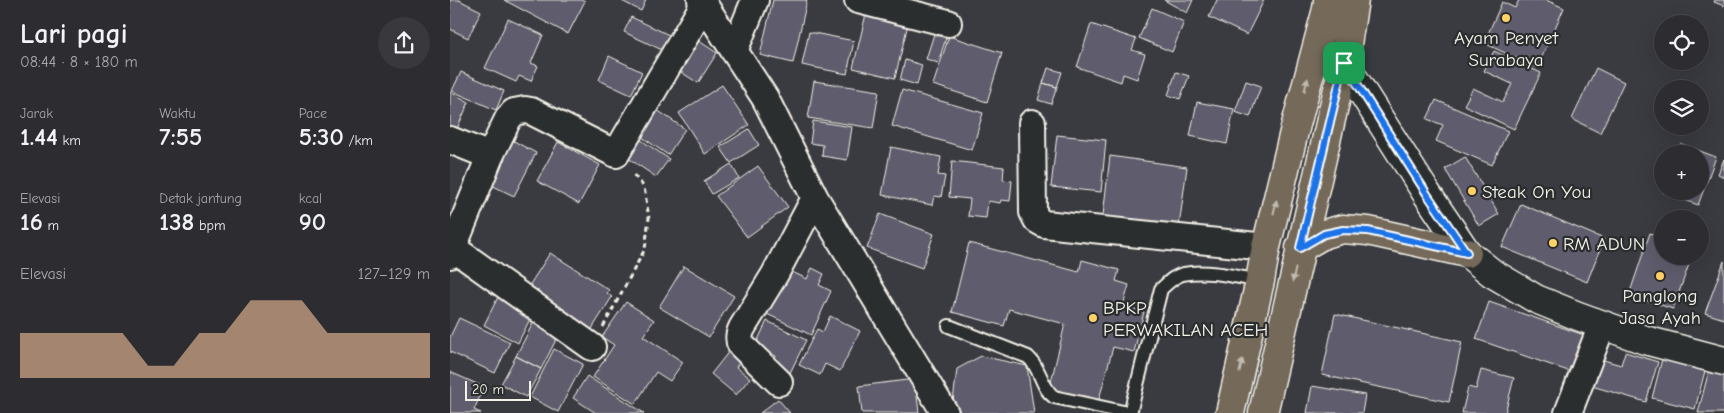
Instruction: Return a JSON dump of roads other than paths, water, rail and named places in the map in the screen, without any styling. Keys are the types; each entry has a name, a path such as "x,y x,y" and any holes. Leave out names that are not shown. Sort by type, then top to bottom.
{"main road":[{"path":"1264,413 1300,248 1344,63 1354,0"},
{"path":"1230,413 1266,247 1325,3"},
{"path":"1300,248 1324,234 1343,230 1368,231 1467,253"}],"street":[{"path":"734,51 755,0"},
{"path":"858,0 948,23"},
{"path":"592,347 451,252 490,156 514,112 531,111 616,154 702,2 765,98 815,198 945,413"},
{"path":"1325,3 1344,63 1427,194 1467,253 1492,273 1536,299 1645,340 1724,360"},
{"path":"1032,122 1033,212 1037,220 1044,224 1266,247"},
{"path":"450,140 490,156"},
{"path":"779,382 741,345 739,340 740,334 815,198"},
{"path":"1568,413 1602,325"}],"lane":[{"path":"949,326 1028,357 1036,366 1047,390 1054,397 1129,413 1161,289 1172,279 1182,274 1194,273 1217,274 1260,281"}],"place":[{"name":"Ayam Penyet Surabaya","path":"1506,18"},
{"name":"Steak On You","path":"1472,191"},
{"name":"RM ADUN","path":"1553,243"},
{"name":"Panglong Jasa Ayah","path":"1660,276"},
{"name":"BPKP PERWAKILAN ACEH","path":"1093,318"}]}
